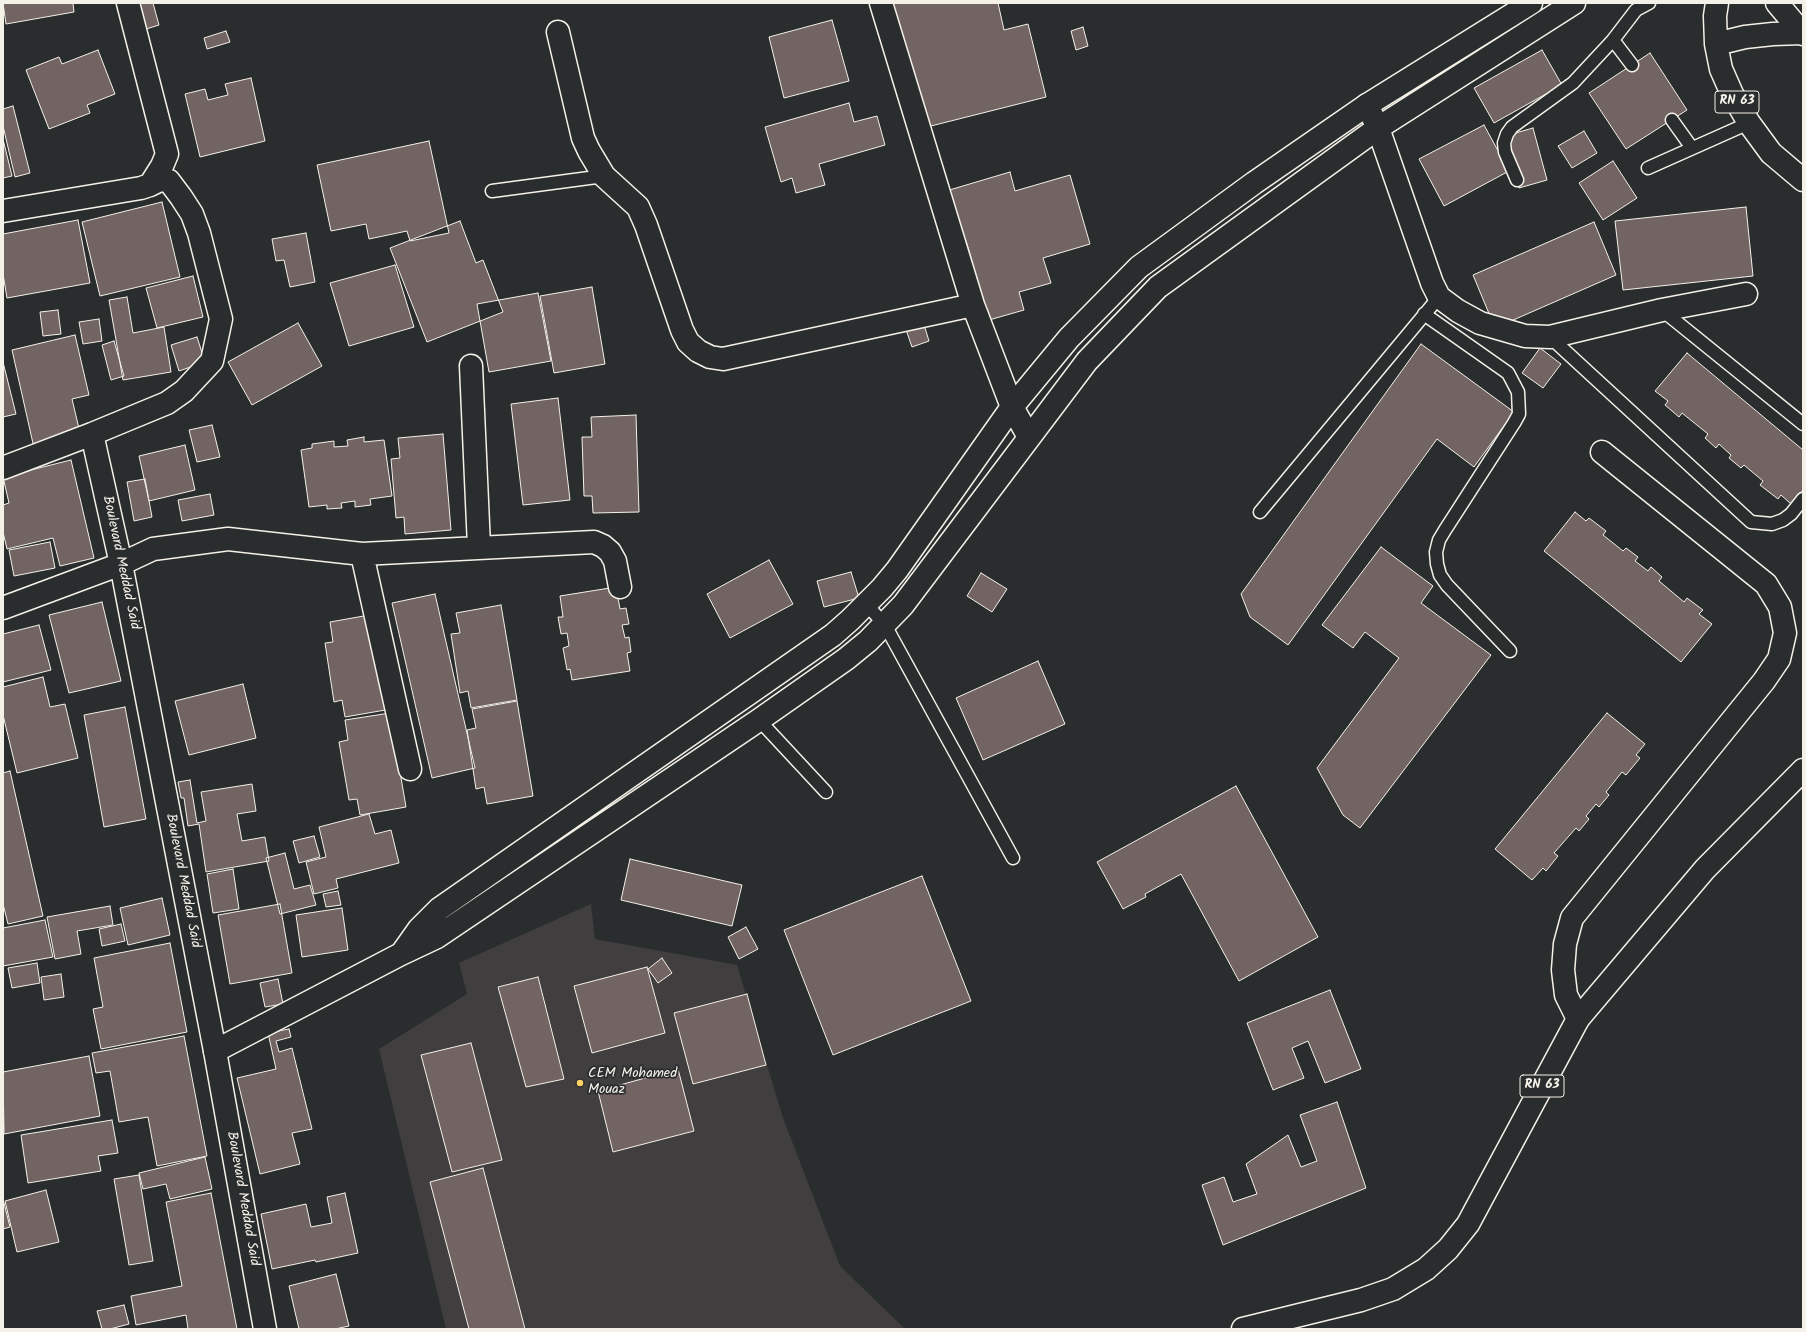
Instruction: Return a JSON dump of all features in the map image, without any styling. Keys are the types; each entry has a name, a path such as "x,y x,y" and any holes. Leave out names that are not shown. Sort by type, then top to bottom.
{"street":[{"path":"128,3 167,154 162,166 150,185"},
{"path":"881,3 973,305 1012,407 1029,437"},
{"path":"401,954 420,929 439,909 833,635 867,605 897,570 1012,407 1069,338 1139,267 1254,183 1367,105 1531,3"},
{"path":"215,1051 401,954 438,937 759,720 846,659 884,625 918,587 1087,361 1158,287 1378,128 1574,3"},
{"name":"RN 63","path":"1717,3 1715,16 1716,44 1721,68 1732,94 1749,122 1771,153 1803,180"},
{"path":"1776,3 1803,34"},
{"path":"558,32 588,151 604,176 638,206 682,330 688,342 698,351 710,357 723,359 973,305"},
{"path":"1716,44 1759,36 1803,34"},
{"path":"1367,105 1378,128 1432,283 1439,297 1458,311 1480,323 1502,331 1525,336 1550,336 1662,310 1746,294"},
{"path":"3,211 141,188 160,180 169,181 192,214 199,233 221,319 218,340 212,361 184,391 166,403 92,434 3,468"},
{"path":"471,366 479,547"},
{"name":"Boulevard Meddad Said","path":"92,434 121,564 215,1051 265,1329"},
{"path":"1578,1020 1566,995 1563,970 1565,944 1572,918 1764,681 1779,659 1784,633 1780,607 1766,584 1602,452"},
{"path":"3,608 121,564 153,549 228,539 362,554 594,542 603,546 610,552 615,561 620,587"},
{"path":"362,554 410,769"},
{"name":"RN 63","path":"1243,1329 1361,1300 1393,1289 1426,1269 1448,1249 1468,1224 1578,1020 1705,869 1803,770"}],"lane":[{"path":"1517,180 1505,152 1504,143 1512,126 1573,83 1613,40 1636,10 1649,3"},
{"path":"1613,40 1632,65"},
{"path":"1672,120 1692,148"},
{"path":"1648,168 1749,122"},
{"path":"492,191 604,176"},
{"path":"1260,512 1439,297"},
{"path":"1662,310 1803,424"},
{"path":"1424,314 1508,374 1518,392 1519,414 1445,530 1439,540 1436,552 1440,575 1510,651"},
{"path":"1550,336 1751,522 1772,524 1783,520 1791,514 1803,499"},
{"path":"867,605 884,625 1013,858"},
{"path":"759,720 826,792"}],"shaded area":[{"name":"CEM Mohamed Mouaz","path":"591,904 595,939 737,965 783,1118 840,1266 905,1329 446,1329 379,1049 467,994 459,963"}],"building":[{"path":"3,3 73,3 74,12 6,24"},
{"path":"136,3 153,3 159,25 143,30"},
{"path":"892,3 998,3 1004,30 1028,24 1046,97 923,128"},
{"path":"832,20 849,81 784,98 769,37"},
{"path":"1083,27 1088,46 1076,50 1071,31"},
{"path":"226,31 230,42 207,49 204,38"},
{"path":"98,50 115,94 87,105 90,113 49,129 26,70 59,57 62,64"},
{"path":"1542,50 1562,85 1494,123 1474,88"},
{"path":"1650,53 1687,110 1626,149 1589,93"},
{"path":"251,78 265,141 200,157 185,94 205,89 208,100 228,95 225,84"},
{"path":"849,103 854,122 877,116 885,145 819,164 825,185 796,193 792,178 781,182 765,127"},
{"path":"13,106 30,173 15,177 3,126 3,109"},
{"path":"1484,125 1509,171 1444,206 1419,159"},
{"path":"1533,128 1547,180 1519,188 1505,136"},
{"path":"1584,131 1597,153 1572,168 1558,146"},
{"path":"3,139 12,176 3,178"},
{"path":"429,141 449,233 410,241 407,231 369,239 366,224 331,231 317,165"},
{"path":"1613,161 1637,198 1603,220 1579,183"},
{"path":"1010,172 1015,191 1070,175 1090,244 1043,258 1051,283 1019,292 1024,310 989,320 966,241 951,246 936,194"},
{"path":"162,202 180,277 100,296 82,222"},
{"path":"1746,207 1753,276 1623,290 1615,221"},
{"path":"78,220 90,283 7,298 3,274 3,234"},
{"path":"460,221 476,263 483,260 503,312 427,342 390,248"},
{"path":"1594,222 1616,275 1495,328 1473,275"},
{"path":"306,233 315,282 290,287 284,260 276,261 272,239"},
{"path":"395,265 414,327 349,346 330,283"},
{"path":"193,276 203,317 157,328 146,288"},
{"path":"592,287 605,364 554,373 540,296"},
{"path":"538,293 551,361 489,372 477,304"},
{"path":"127,297 133,333 164,327 171,372 123,380 109,300"},
{"path":"58,310 61,334 43,336 40,312"},
{"path":"922,318 929,341 912,347 904,324"},
{"path":"99,319 102,341 83,344 79,322"},
{"path":"298,323 322,366 252,405 228,362"},
{"path":"75,335 89,395 72,399 81,437 34,448 12,350"},
{"path":"197,337 205,362 179,371 171,345"},
{"path":"114,341 124,376 111,380 102,345"},
{"path":"1421,344 1514,412 1474,467 1437,439 1288,645 1250,617 1241,594"},
{"path":"1540,348 1561,364 1543,388 1522,373"},
{"path":"1687,353 1803,450 1803,490 1791,504 1781,495 1778,499 1760,485 1763,481 1744,465 1741,468 1729,458 1731,455 1719,444 1716,448 1705,438 1708,434 1682,413 1679,417 1665,405 1668,401 1655,391"},
{"path":"3,362 16,414 3,417"},
{"path":"558,398 570,500 523,505 511,404"},
{"path":"636,415 639,512 593,513 592,496 584,496 582,437 592,437 591,417"},
{"path":"212,425 220,457 197,462 189,430"},
{"path":"443,434 451,530 405,534 404,517 396,518 391,459 400,458 398,438"},
{"path":"364,437 364,442 384,440 392,496 370,499 371,505 355,507 355,501 341,503 342,508 327,509 327,505 309,507 301,450 312,448 312,444 334,441 334,447 348,446 347,440"},
{"path":"185,445 195,490 149,501 139,456"},
{"path":"71,460 94,558 60,566 53,538 7,549 3,532 3,505 9,503 3,477"},
{"path":"145,479 152,517 134,521 127,482"},
{"path":"210,494 214,515 182,521 178,500"},
{"path":"1575,512 1586,521 1589,518 1606,531 1603,535 1623,551 1626,548 1638,557 1635,561 1648,571 1651,567 1662,577 1659,581 1684,602 1687,598 1703,610 1699,614 1712,624 1681,662 1544,551"},
{"path":"50,542 55,568 14,576 9,550"},
{"path":"1381,547 1433,586 1421,603 1491,655 1360,828 1343,815 1317,768 1399,658 1365,632 1353,648 1322,625"},
{"path":"769,560 793,604 730,638 707,594"},
{"path":"851,572 859,598 824,607 817,581"},
{"path":"981,573 1007,589 992,612 967,596"},
{"path":"616,587 620,609 626,608 629,624 622,625 625,638 629,637 631,652 627,653 630,671 572,680 570,669 567,670 563,648 569,646 567,633 561,634 558,617 563,617 560,596"},
{"path":"435,594 475,768 432,778 392,603"},
{"path":"102,602 121,681 69,693 49,615"},
{"path":"501,605 517,700 471,708 468,691 460,693 451,634 460,633 456,613"},
{"path":"375,614 391,709 345,717 342,700 334,702 325,643 333,642 330,622"},
{"path":"39,625 51,670 3,682 3,634"},
{"path":"1038,661 1065,724 983,760 956,698"},
{"path":"43,677 50,707 65,704 78,758 17,773 3,715 3,687"},
{"path":"243,684 256,738 189,755 175,701"},
{"path":"517,701 533,796 487,804 484,787 476,789 467,730 476,728 472,709"},
{"path":"125,707 146,819 104,827 84,715"},
{"path":"390,713 406,807 360,815 357,799 349,800 339,742 348,740 345,720"},
{"path":"1607,713 1645,744 1636,755 1640,758 1626,775 1622,772 1606,792 1609,795 1599,807 1596,804 1586,816 1589,819 1579,831 1576,828 1554,853 1558,856 1546,871 1543,868 1532,880 1495,849"},
{"path":"10,771 43,916 8,924 3,904 3,773"},
{"path":"190,780 197,823 206,821 201,792 252,784 256,811 237,814 242,841 265,837 269,861 206,872 199,824 188,826 184,798 181,798 178,782"},
{"path":"1236,786 1318,937 1239,981 1181,874 1145,894 1146,897 1123,909 1097,862"},
{"path":"369,814 375,834 391,830 399,863 336,879 338,888 314,894 306,862 326,857 319,827"},
{"path":"314,836 320,857 299,863 293,841"},
{"path":"285,853 294,889 310,885 316,905 280,914 266,858"},
{"path":"630,859 742,885 732,926 621,900"},
{"path":"233,869 239,909 213,913 207,874"},
{"path":"922,876 971,1001 833,1055 784,930"},
{"path":"338,891 341,905 326,907 323,894"},
{"path":"162,898 170,935 128,945 120,908"},
{"path":"280,904 292,973 230,984 218,915"},
{"path":"110,906 113,925 77,931 81,954 55,959 47,917"},
{"path":"342,908 348,950 302,957 296,915"},
{"path":"45,920 53,957 3,966 3,928"},
{"path":"121,924 125,941 102,946 99,929"},
{"path":"746,927 758,949 739,959 728,937"},
{"path":"170,943 187,1032 101,1049 93,1009 103,1007 94,958"},
{"path":"662,958 672,973 658,983 648,969"},
{"path":"37,963 40,983 12,988 8,968"},
{"path":"647,967 665,1033 592,1053 574,986"},
{"path":"61,974 64,997 44,1000 41,977"},
{"path":"538,977 564,1079 526,1087 498,987"},
{"path":"278,979 283,1004 265,1007 260,983"},
{"path":"1330,990 1361,1069 1325,1083 1308,1041 1292,1048 1304,1078 1273,1090 1247,1023"},
{"path":"747,994 766,1065 693,1084 674,1013"},
{"path":"289,1029 291,1037 276,1041 279,1052 292,1048 312,1129 292,1133 300,1164 260,1174 237,1078 276,1069 268,1033"},
{"path":"184,1036 207,1156 157,1166 148,1117 119,1122 110,1071 96,1073 92,1053"},
{"path":"471,1043 502,1160 452,1172 421,1055"},
{"path":"89,1056 100,1116 4,1134 3,1072"},
{"path":"678,1069 694,1131 613,1152 598,1091"},
{"path":"1337,1102 1366,1188 1223,1245 1202,1185 1224,1177 1233,1202 1257,1194 1246,1164 1288,1135 1301,1167 1317,1161 1300,1115"},
{"path":"112,1120 118,1153 98,1156 101,1171 28,1183 21,1135"},
{"path":"205,1157 212,1189 170,1199 166,1184 143,1189 139,1173"},
{"path":"483,1168 525,1329 469,1329 430,1182"},
{"path":"139,1175 153,1261 129,1265 114,1179"},
{"path":"46,1190 59,1242 17,1252 5,1201"},
{"path":"211,1193 237,1329 188,1329 186,1315 136,1325 131,1296 182,1286 166,1202"},
{"path":"345,1193 358,1253 272,1269 261,1214 306,1204 311,1227 332,1223 327,1197"},
{"path":"3,1199 10,1227 3,1229"},
{"path":"336,1274 349,1326 335,1329 299,1329 289,1286"},
{"path":"124,1305 129,1324 110,1329 102,1329 97,1311"}],"place":[{"name":"CEM Mohamed Mouaz","path":"580,1083"}]}
